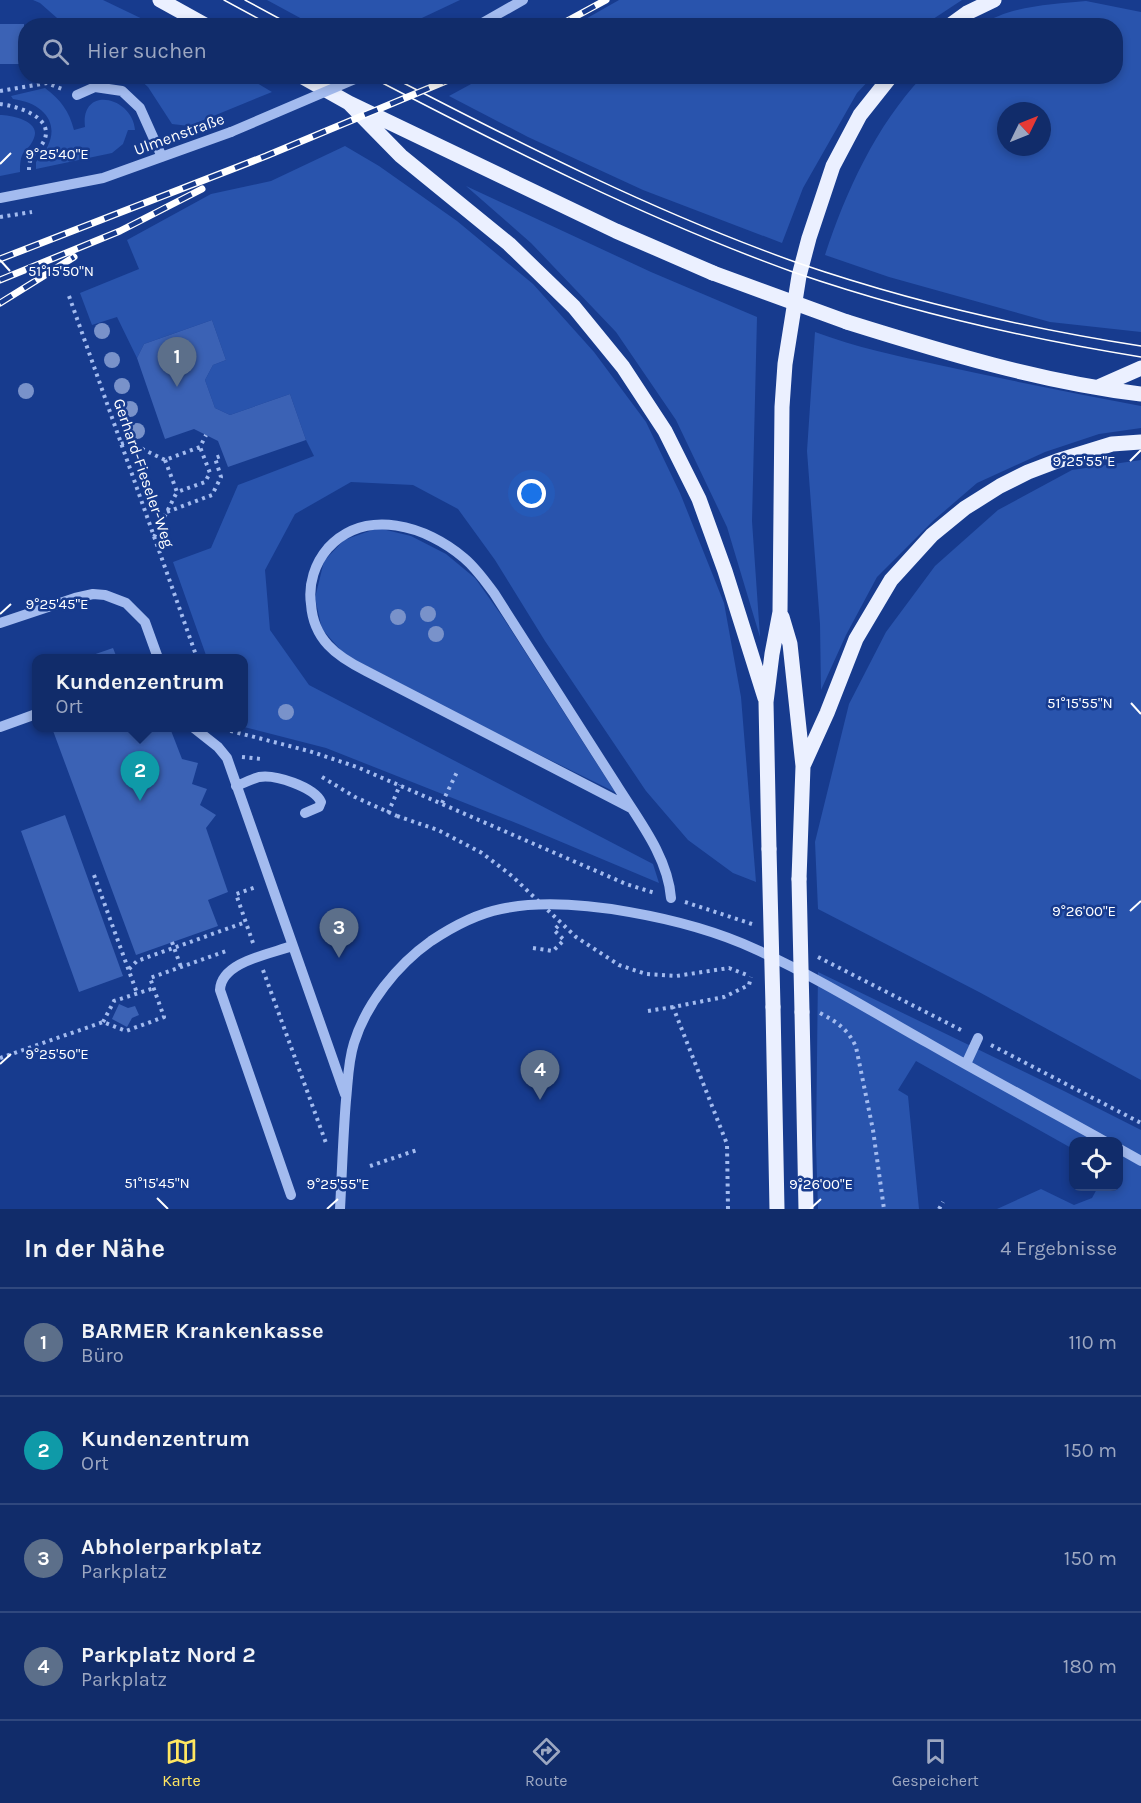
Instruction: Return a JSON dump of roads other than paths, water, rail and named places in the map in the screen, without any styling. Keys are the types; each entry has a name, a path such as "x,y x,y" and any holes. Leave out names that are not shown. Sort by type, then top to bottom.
{"main road":[{"path":"160,0 193,18"},
{"path":"960,18 994,0"},
{"path":"315,84 349,103 616,231 712,273 847,322 1000,367 1141,394"},
{"path":"777,1209 766,702 780,612 782,407 785,364 809,238 833,165 860,115 885,84"},
{"path":"349,103 401,156 518,252 574,307 623,367 665,431 699,499 725,571 766,702"},
{"path":"1098,387 1141,368"},
{"path":"803,766 827,713 855,639 891,580 932,535 965,508 1028,472 1112,444 1141,442"},
{"path":"780,612 790,644 803,766 799,879 807,1010 806,1209"}],"street":[{"path":"491,18 523,0"},
{"name":"Ulmenstraße","path":"0,198 104,178 231,132 343,84"},
{"path":"77,95 95,87 122,91 140,108 162,157"},
{"path":"631,808 376,677 336,653 314,625 310,596 314,573 325,552 348,532 368,525 389,523 430,536 464,558 477,570 631,808 664,866 671,898"},
{"path":"0,623 75,598 93,594 105,595 126,603 141,616 157,654"},
{"path":"0,727 32,715"},
{"path":"199,732 218,747 227,758 346,1099"},
{"path":"236,786 260,777 300,785 311,790 321,802 319,807 305,813"},
{"path":"340,1209 348,1069 364,1018 380,993 419,949 473,917 500,909 529,905 591,907 650,915 754,948 842,994 1097,1137"},
{"path":"291,1195 220,990 223,977 234,967 292,946"},
{"path":"966,1065 978,1038"},
{"path":"1123,1150 1141,1161"}],"tram line":[{"path":"224,0 257,18"},
{"path":"245,0 278,18"},
{"path":"384,84 525,156 631,206 793,272 878,299 965,322 1141,357"},
{"path":"406,84 591,177 693,222 798,263 840,277 968,312 1054,331 1141,346"}],"railway":[{"path":"573,18 606,0"},
{"path":"0,259 266,156 439,84"},
{"path":"0,280 120,231 202,189"},
{"path":"0,303 74,257"}],"place":[{"name":"BARMER Krankenkasse","path":"177,387"},
{"name":"Kundenzentrum","path":"140,801"},
{"name":"Abholerparkplatz","path":"339,958"},
{"name":"Parkplatz Nord 2","path":"540,1100"}]}
